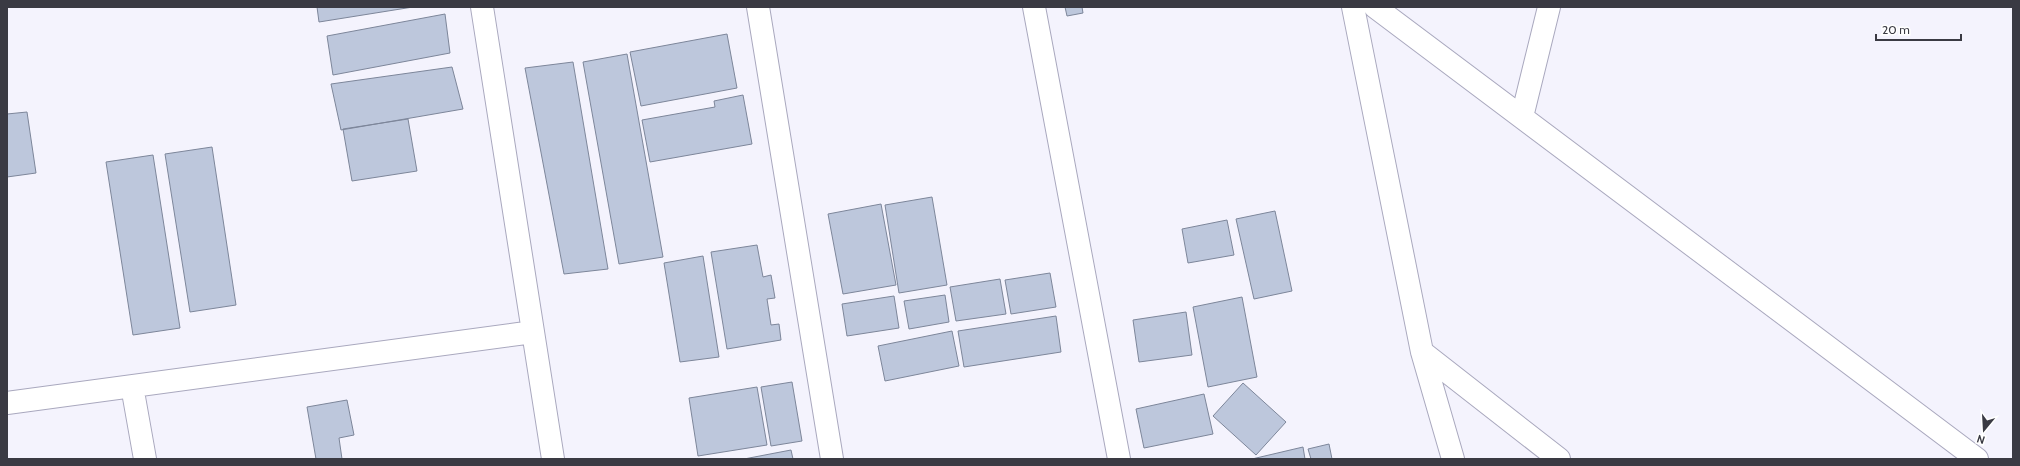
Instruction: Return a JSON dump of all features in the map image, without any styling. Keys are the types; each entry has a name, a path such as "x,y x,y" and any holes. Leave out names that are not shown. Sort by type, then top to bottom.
{"street":[{"path":"482,7 553,459"},
{"path":"758,7 832,459"},
{"path":"1034,7 1119,459"},
{"path":"1353,7 1422,352 1453,459"},
{"path":"1375,7 1977,459"},
{"path":"1522,117 1549,7"},
{"path":"7,403 533,332"},
{"path":"1422,352 1559,459"},
{"path":"132,386 145,459"}],"building":[{"path":"317,7 413,7 319,22"},
{"path":"1065,7 1082,7 1083,13 1067,16"},
{"path":"445,14 450,53 333,75 327,36"},
{"path":"727,34 737,88 641,106 630,52"},
{"path":"627,54 663,257 619,264 583,62"},
{"path":"573,62 608,269 564,274 525,68"},
{"path":"452,67 463,109 341,130 331,84"},
{"path":"743,95 752,144 650,162 642,120 715,107 714,101"},
{"path":"27,112 36,173 7,177 7,114"},
{"path":"408,119 417,171 352,181 343,129"},
{"path":"212,147 236,305 190,312 165,154"},
{"path":"153,155 180,328 133,335 106,162"},
{"path":"932,197 947,285 899,293 885,205"},
{"path":"881,204 896,285 843,294 828,214"},
{"path":"1275,211 1292,291 1254,299 1236,219"},
{"path":"1227,220 1234,255 1188,263 1182,229"},
{"path":"757,245 763,277 771,275 775,298 767,299 771,325 779,324 781,340 727,349 711,252"},
{"path":"703,256 719,357 680,362 664,263"},
{"path":"1050,273 1056,307 1011,314 1005,280"},
{"path":"1000,279 1006,314 956,321 950,287"},
{"path":"945,295 949,322 909,329 904,301"},
{"path":"894,296 899,328 847,336 842,304"},
{"path":"1242,297 1257,377 1208,387 1193,307"},
{"path":"1186,312 1192,355 1139,362 1133,320"},
{"path":"1056,316 1061,352 964,367 958,331"},
{"path":"952,331 959,366 885,381 878,346"},
{"path":"792,382 802,441 771,446 761,387"},
{"path":"1243,383 1286,422 1256,455 1213,416"},
{"path":"757,387 767,445 698,456 689,398"},
{"path":"1204,394 1213,434 1144,448 1136,409"},
{"path":"347,400 354,435 339,438 342,459 316,459 307,407"},
{"path":"1329,444 1332,459 1311,459 1308,449"},
{"path":"1303,447 1305,459 1252,459"},
{"path":"791,450 793,459 744,459"}]}
